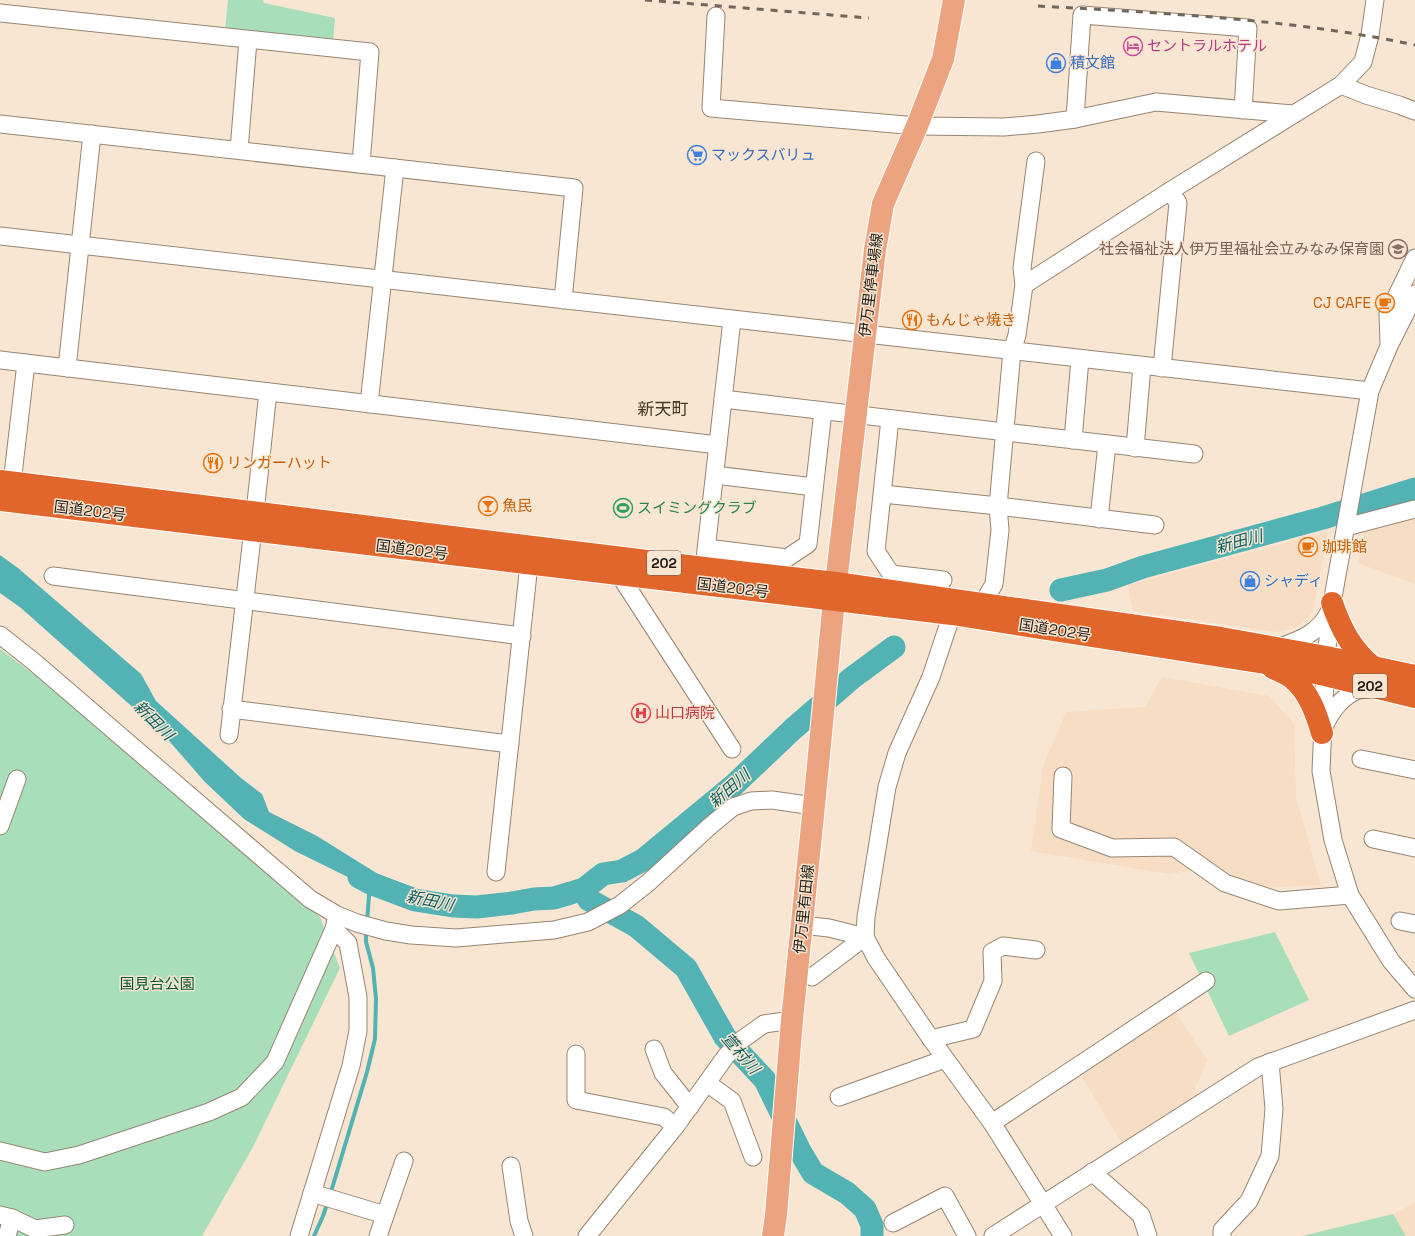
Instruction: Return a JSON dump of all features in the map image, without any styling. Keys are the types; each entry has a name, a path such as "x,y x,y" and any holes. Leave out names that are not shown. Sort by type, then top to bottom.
{"highway":[{"name":"国道202号","path":"4,488 254,521 529,564 619,574 983,603 1221,638 1271,655"},
{"name":"国道202号","path":"254,521 608,556 705,558 835,591 952,614 1271,655 1375,677 1415,697"},
{"path":"1332,603 1346,636 1375,677"},
{"path":"1271,655 1293,678 1310,700 1317,715 1322,733"},
{"name":"国道202号","path":"1375,677 1415,676"}],"main road":[{"name":"伊万里停車場線","path":"835,591 875,250 883,204 917,126 943,59 954,0"},
{"name":"伊万里有田線","path":"773,1236 792,1020 835,591"}],"street":[{"path":"1024,285 1170,191 1341,85 1363,62 1370,35 1375,0"},
{"path":"0,13 370,52 361,164"},
{"path":"1075,119 1082,15 1248,28 1243,110"},
{"path":"716,16 711,108 917,126 1004,127 1075,119 1156,102 1293,114"},
{"path":"239,150 248,40"},
{"path":"1341,85 1415,111"},
{"path":"0,124 574,188 563,300"},
{"path":"67,368 92,134"},
{"path":"1036,161 1022,268 1024,285 1017,335 1012,351 998,506 1000,530 994,584 983,603 952,614 931,677 897,753 887,787 866,917 865,937 876,958 931,1039 992,1124 1063,1236"},
{"path":"370,404 395,168"},
{"path":"1162,368 1178,203 1170,191"},
{"path":"0,236 1370,391"},
{"path":"1389,346 1388,314 1415,258"},
{"path":"1414,297 1389,346 1370,391 1332,603 1326,666 1321,771 1333,840 1350,896 1391,961 1415,989"},
{"path":"732,320 705,558 787,558 808,544 823,411"},
{"path":"1073,440 1080,359"},
{"path":"0,360 718,445"},
{"path":"4,488 26,364"},
{"path":"1135,448 1142,366"},
{"path":"229,735 268,392"},
{"path":"723,399 1194,454"},
{"path":"890,419 876,551 891,574 943,580"},
{"path":"1099,518 1107,444"},
{"path":"715,475 814,487"},
{"path":"883,494 1154,525"},
{"path":"1346,527 1415,509"},
{"path":"608,556 732,749"},
{"path":"496,872 529,564"},
{"path":"53,576 522,636"},
{"path":"1271,655 1316,630 1326,617 1332,603"},
{"path":"0,635 33,661 310,898 336,922 348,943 358,997 358,1031 351,1066 299,1236"},
{"path":"1322,733 1326,722 1340,702 1375,677"},
{"path":"231,709 510,744"},
{"path":"1361,759 1415,770"},
{"path":"1063,776 1061,829 1112,848 1174,847 1225,883 1279,901 1350,896"},
{"path":"0,826 17,779"},
{"path":"336,922 357,923 386,931 411,935 456,938 554,930 588,922 620,905 649,882 733,807 751,801 772,800 814,806"},
{"path":"1373,839 1415,848"},
{"path":"0,1151 45,1162 79,1155 209,1112 242,1097 275,1062 336,922"},
{"path":"802,925 830,928 865,937"},
{"path":"812,977 865,937"},
{"path":"931,1039 973,1029 993,981 992,952 1003,946 1036,950"},
{"path":"992,1124 1206,981"},
{"path":"993,1236 1258,1066 1415,1010"},
{"path":"587,1236 675,1127 726,1056 740,1041 764,1024 792,1020"},
{"path":"654,1049 663,1073 690,1107"},
{"path":"576,1054 576,1100 664,1117 675,1127"},
{"path":"839,1097 945,1058"},
{"path":"1222,1236 1222,1230 1250,1201 1270,1156 1274,1108 1270,1062"},
{"path":"707,1083 732,1101 753,1157"},
{"path":"378,1236 404,1160"},
{"path":"511,1166 519,1221 524,1236"},
{"path":"1092,1172 1141,1215 1148,1236"},
{"path":"312,1193 385,1215"},
{"path":"893,1223 945,1196 967,1236"},
{"path":"7,1236 6,1217 35,1229 65,1225"}],"shaded area":[{"path":"1415,505 1415,584 1358,563 1366,517"},
{"path":"1328,531 1313,611 1299,627 1275,632 1133,611 1128,585"},
{"path":"1162,677 1269,696 1294,724 1296,797 1321,885 1258,888 1216,867 1169,874 1031,851 1043,766 1066,712 1145,707"},
{"path":"1174,1010 1207,1060 1187,1108 1123,1145 1082,1077 1154,1018"},
{"path":"1415,1203 1415,1236 1406,1236 1393,1214"}],"green space":[{"path":"228,0 263,0 264,3 335,18 333,42 225,31"},
{"name":"国見台公園","path":"0,649 47,684 320,917 340,968 254,1145 202,1236 0,1236"},
{"path":"1275,932 1309,1000 1229,1036 1189,953"},
{"path":"1393,1214 1406,1236 1302,1236"}],"water":[{"path":"0,555 18,568 141,674 156,701 241,778 262,794 269,812 317,836 386,879 388,888 379,891 366,886 295,851 244,819 204,781 164,735 21,608 0,593"}],"waterway":[{"name":"新田川","path":"1061,590 1107,580 1143,567 1323,518 1415,489"},
{"name":"新田川","path":"359,877 370,883 415,900 453,906 477,907 534,899 554,898 584,889 603,874 622,871 643,860 735,784 793,729 852,678 894,647"},
{"path":"367,922 370,883"},
{"name":"萱村川","path":"584,889 589,900 636,926 686,968 725,1037 765,1080 801,1153 813,1173 847,1193 865,1209 872,1225 872,1236"},
{"path":"330,1195 367,1072 375,1039 376,999 373,968 366,942 366,929"},
{"path":"314,1236 328,1201"}],"railway":[{"path":"645,0 869,18"},
{"path":"1038,6 1228,18 1322,29 1415,45"}],"place":[{"name":"セントラルホテル","path":"1133,46"},
{"name":"積文館","path":"1056,63"},
{"name":"マックスバリュ","path":"697,155"},
{"name":"社会福祉法人伊万里福祉会立みなみ保育園","path":"1398,249"},
{"name":"CJ CAFE","path":"1385,303"},
{"name":"もんじゃ焼き","path":"912,320"},
{"name":"リンガーハット","path":"213,463"},
{"name":"魚民","path":"488,506"},
{"name":"スイミングクラブ","path":"623,508"},
{"name":"珈琲館","path":"1308,547"},
{"name":"シャディ","path":"1250,581"},
{"name":"山口病院","path":"641,713"}],"district":[{"name":"新天町","path":"663,409"}]}
